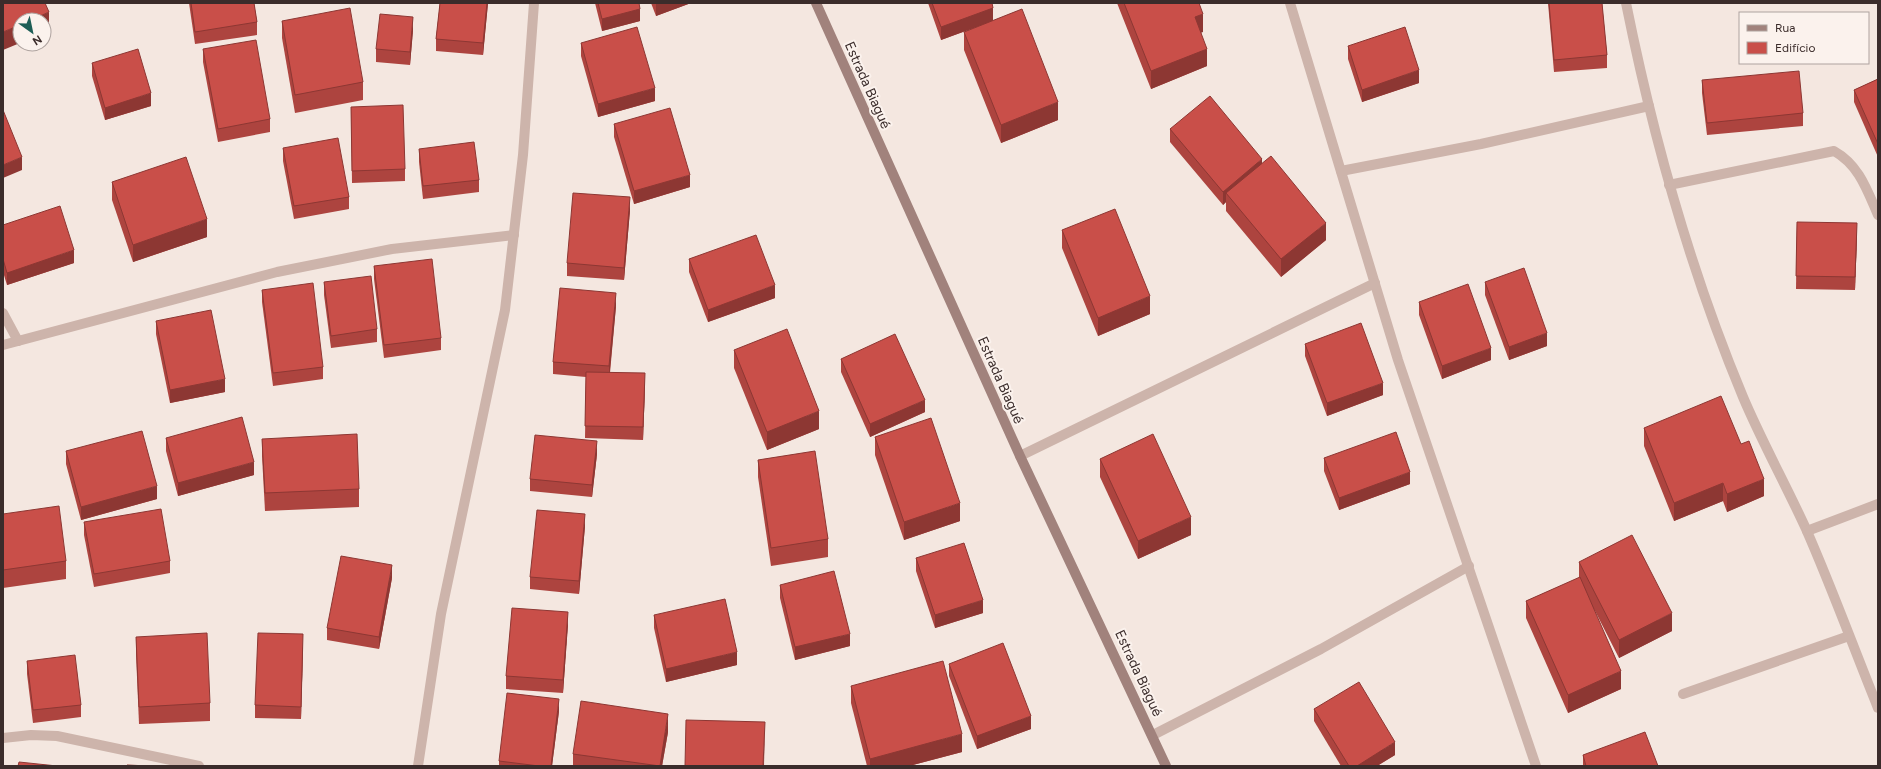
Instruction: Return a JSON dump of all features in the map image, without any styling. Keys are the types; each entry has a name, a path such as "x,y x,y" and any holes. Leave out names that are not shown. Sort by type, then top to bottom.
{"main road":[{"name":"Estrada Biagué","path":"816,3 1020,456 1153,735 1166,766"}],"street":[{"path":"418,766 441,614 504,310 524,155 534,3"},
{"path":"1290,3 1398,360 1536,766"},
{"path":"1626,3 1649,106 1669,185 1704,295 1743,397 1807,531 1878,708"},
{"path":"1341,171 1481,144 1649,106"},
{"path":"1669,185 1834,151 1844,156 1852,164 1863,180 1878,215"},
{"path":"3,345 277,272 392,249 514,236"},
{"path":"1020,456 1375,283"},
{"path":"3,313 18,341"},
{"path":"1807,531 1878,504"},
{"path":"1153,735 1321,649 1469,566"},
{"path":"1683,694 1849,636"},
{"path":"3,738 31,735 57,736 199,766"}],"building":[{"path":"3,3 45,3 49,12 12,12 12,28 3,32"},
{"path":"191,3 254,3 257,22 195,32"},
{"path":"440,3 487,3 483,43 436,39"},
{"path":"598,3 639,3 640,9 602,19"},
{"path":"932,3 992,3 993,8 941,27"},
{"path":"1124,3 1199,3 1203,14 1195,17 1207,49 1151,71"},
{"path":"1549,3 1602,3 1607,55 1554,60"},
{"path":"350,8 363,82 295,95 282,21"},
{"path":"1022,9 1058,102 1001,125 964,32"},
{"path":"380,14 413,17 410,52 376,49"},
{"path":"637,27 655,88 598,104 581,43"},
{"path":"1405,27 1419,70 1362,90 1348,46"},
{"path":"256,40 270,119 218,129 203,49"},
{"path":"138,49 151,93 105,108 92,63"},
{"path":"1799,71 1803,113 1707,123 1702,80"},
{"path":"1878,79 1878,144 1854,90"},
{"path":"1210,96 1262,159 1223,192 1170,129"},
{"path":"403,105 405,169 352,171 351,107"},
{"path":"670,108 690,175 634,191 614,124"},
{"path":"3,110 22,157 3,165"},
{"path":"338,138 349,197 294,206 283,148"},
{"path":"474,142 479,180 423,186 419,149"},
{"path":"1271,156 1326,223 1281,259 1226,193"},
{"path":"186,157 207,219 133,245 112,182"},
{"path":"573,193 630,197 624,268 567,263"},
{"path":"60,206 74,250 7,273 3,259 3,225"},
{"path":"1115,209 1150,296 1098,318 1062,230"},
{"path":"1797,222 1857,223 1855,277 1796,276"},
{"path":"756,235 775,285 708,310 689,259"},
{"path":"432,259 441,338 384,345 374,266"},
{"path":"1524,268 1547,333 1509,347 1485,282"},
{"path":"371,276 377,329 331,336 324,282"},
{"path":"313,283 323,367 273,373 262,290"},
{"path":"1468,284 1491,348 1442,366 1419,302"},
{"path":"560,288 616,293 609,366 553,362"},
{"path":"211,310 225,379 170,390 156,321"},
{"path":"1361,323 1383,383 1327,403 1305,344"},
{"path":"787,329 819,411 767,432 734,350"},
{"path":"895,334 925,400 870,424 841,359"},
{"path":"586,372 645,373 643,427 585,426"},
{"path":"1721,396 1741,444 1749,441 1764,479 1727,494 1723,483 1674,503 1644,428"},
{"path":"242,417 254,462 178,483 166,438"},
{"path":"931,418 960,503 904,522 875,437"},
{"path":"142,431 157,486 81,507 66,451"},
{"path":"1396,432 1410,472 1339,498 1324,458"},
{"path":"357,434 359,489 265,493 262,439"},
{"path":"1153,434 1191,517 1138,541 1100,459"},
{"path":"535,435 597,441 592,485 530,479"},
{"path":"815,451 828,539 771,548 758,460"},
{"path":"59,506 66,561 3,570 3,514"},
{"path":"161,509 170,561 94,574 84,522"},
{"path":"537,510 585,514 579,581 530,577"},
{"path":"1632,535 1672,613 1619,640 1579,562"},
{"path":"964,543 983,600 935,615 916,558"},
{"path":"341,556 392,565 379,637 327,628"},
{"path":"834,571 850,634 795,647 780,585"},
{"path":"1580,577 1621,671 1568,695 1526,601"},
{"path":"725,599 737,652 666,669 654,615"},
{"path":"512,608 568,612 563,680 506,676"},
{"path":"207,633 210,703 139,707 136,637"},
{"path":"258,633 303,634 301,707 255,705"},
{"path":"1003,643 1031,716 977,736 949,664"},
{"path":"75,655 81,705 33,710 27,661"},
{"path":"943,661 962,734 870,759 851,686"},
{"path":"1359,682 1395,742 1357,766 1349,766 1314,709"},
{"path":"507,693 559,699 551,766 499,761"},
{"path":"581,701 668,714 660,766 573,754"},
{"path":"686,720 765,722 763,766 685,766"},
{"path":"1645,732 1658,766 1586,766 1583,755"},
{"path":"19,762 57,766 18,766"},
{"path":"127,765 149,766 127,766"}]}
